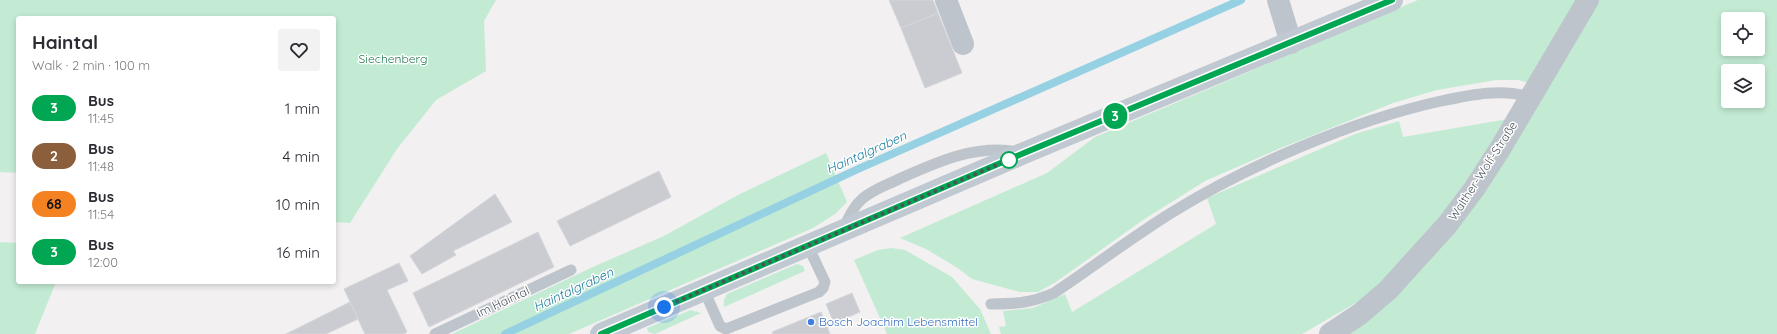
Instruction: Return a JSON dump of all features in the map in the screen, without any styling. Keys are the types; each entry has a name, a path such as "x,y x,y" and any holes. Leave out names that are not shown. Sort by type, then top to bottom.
{"main road":[{"path":"600,334 1024,153 1392,0"}],"street":[{"path":"946,0 963,44"},
{"path":"1278,0 1291,43"},
{"name":"Walther-Wolf-Straße","path":"1330,334 1360,314 1388,290 1447,225 1474,189 1588,0"}],"lane":[{"path":"991,304 1025,304 1054,293 1170,213 1258,166 1320,140 1394,113 1456,98 1505,92 1518,93 1530,97"},
{"path":"704,290 720,326 726,329 819,292 823,288 825,282 808,246"},
{"name":"Im Haintal","path":"435,334 571,270"}],"green space":[{"name":"Siechenberg","path":"0,0 496,0 484,21 486,71 436,100 397,149 350,223 336,222 336,16 16,16 16,173 0,172"},
{"path":"1418,0 1580,0 1531,84 1519,80 1496,80 1437,90 1393,103 1276,150 1205,181 1143,220 1056,282 1038,292 1020,292 972,279 956,267 926,249 900,238 1047,173 1095,137"},
{"path":"1597,0 1777,0 1777,334 1346,334 1368,319"},
{"path":"1508,119 1445,212 1404,262 1359,301 1302,334 1001,334 999,327 1006,326 1003,311 1033,308 1065,294 1072,312 1216,224 1207,198 1355,134 1399,121 1403,137"},
{"path":"826,153 847,202 835,214 813,228 569,334 452,334 595,266 664,236 738,195"},
{"path":"0,242 16,243 16,284 55,284 35,334 0,334"},
{"path":"891,248 905,250 952,277 980,309 991,334 887,334 854,260 878,250"},
{"path":"797,264 803,266 805,271 724,307 724,300 727,294"},
{"path":"691,310 701,313 655,334 648,332 647,328"}],"building":[{"path":"889,0 933,0 938,13 901,28"},
{"path":"938,13 962,73 925,88 901,28"},
{"path":"659,171 671,197 570,246 557,221"},
{"path":"495,194 512,222 453,251 456,255 422,274 410,256"},
{"path":"538,232 554,267 429,327 413,293"},
{"path":"399,263 408,281 387,290 407,332 404,334 365,334 344,289"},
{"path":"852,293 860,312 834,323 826,304"},
{"path":"350,302 358,319 326,334 286,334"},
{"name":"Bosch Joachim Lebensmittel","path":"821,312 830,334 773,334 772,332"}],"waterway":[{"name":"Haintalgraben","path":"505,334 858,169 1241,0"}],"bus line":[{"name":"3","path":"601,334 1024,153 1392,0"}],"place":[{"name":"Bosch Joachim Lebensmittel","path":"811,322"}],"route":[{"path":"664,307 1013,158 1009,160"}]}
